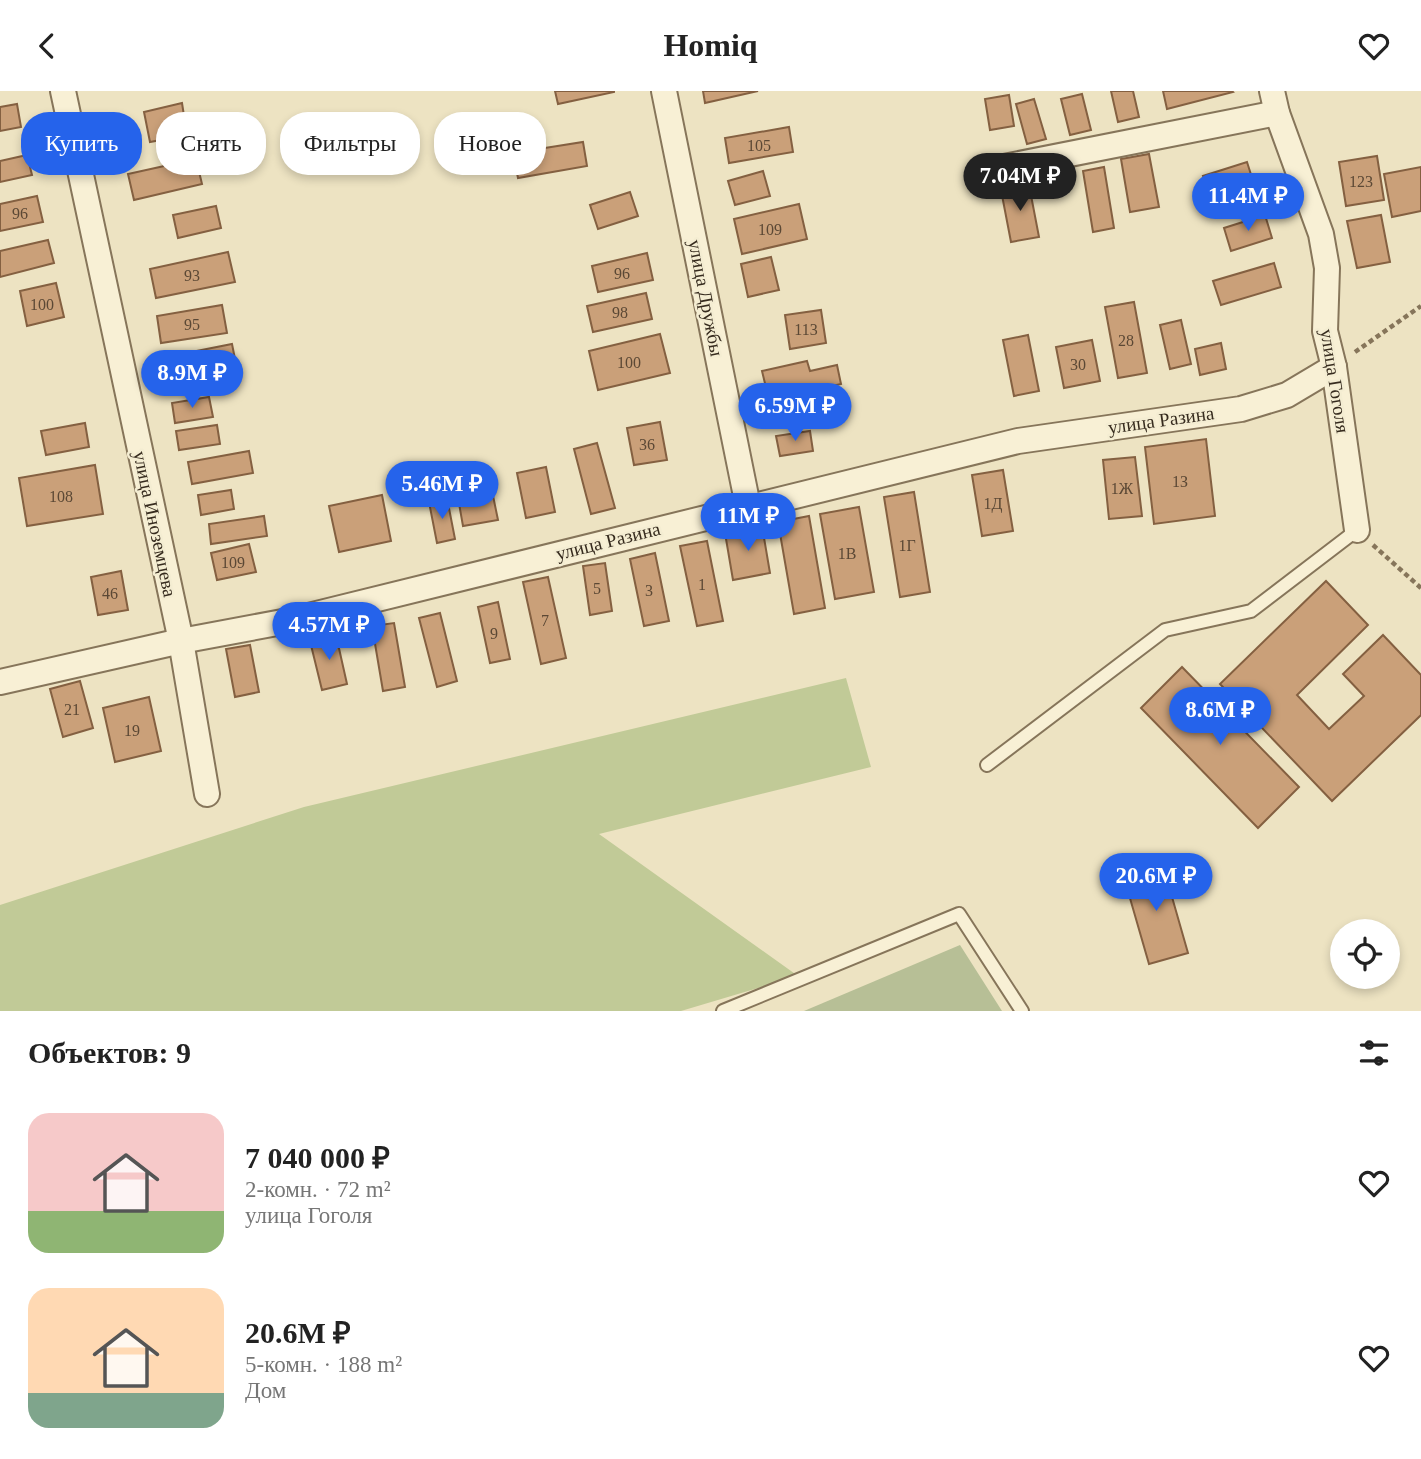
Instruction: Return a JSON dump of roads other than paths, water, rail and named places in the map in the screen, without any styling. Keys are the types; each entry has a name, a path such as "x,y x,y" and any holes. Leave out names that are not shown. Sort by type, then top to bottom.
{"street":[{"name":"улица Иноземцева","path":"63,91 180,641 207,794"},
{"name":"улица Дружбы","path":"664,91 748,506"},
{"name":"улица Гоголя","path":"999,169 1275,102 1321,234 1327,268 1325,331 1334,367 1357,530"},
{"name":"улица Разина","path":"0,682 375,601 748,506 1018,441 1241,409 1287,395 1334,367"}],"lane":[{"path":"988,765 1165,630 1251,611 1357,530"},
{"path":"723,1011 959,914 1022,1011"}]}
